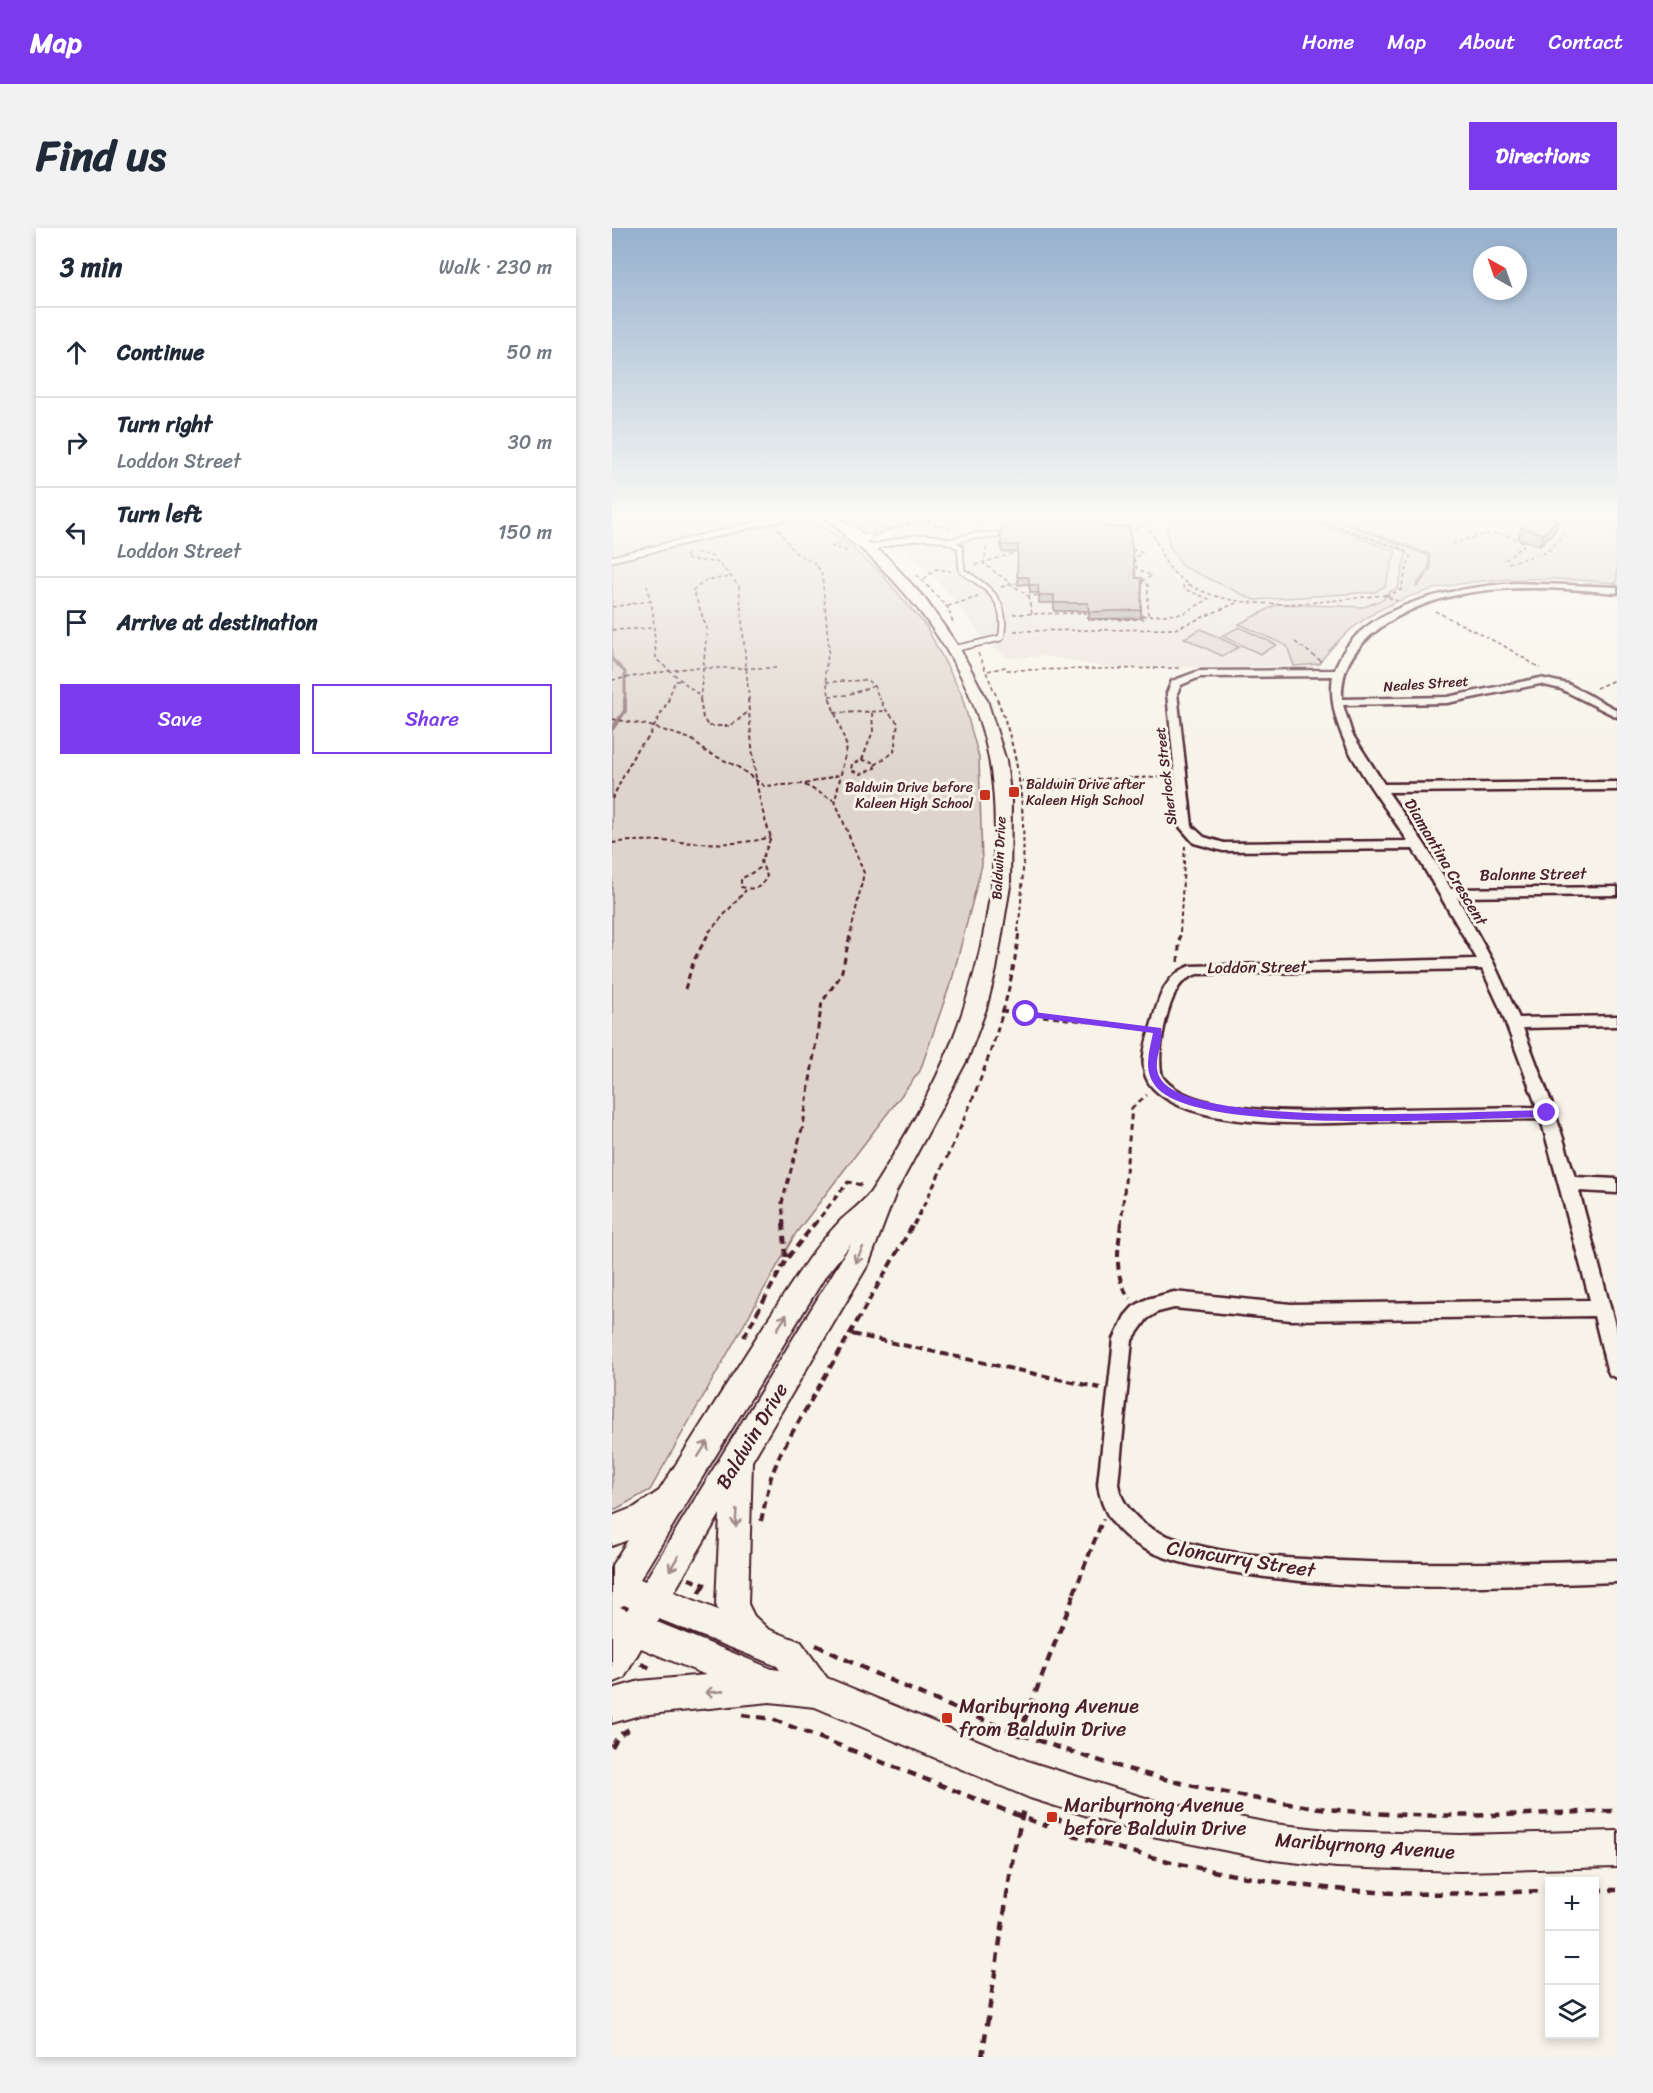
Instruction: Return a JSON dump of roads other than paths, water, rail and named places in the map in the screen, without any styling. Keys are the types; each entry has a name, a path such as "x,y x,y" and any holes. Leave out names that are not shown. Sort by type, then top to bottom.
{"main road":[{"name":"Baldwin Drive","path":"612,1666 623,1624 652,1600 860,1255 879,1200 946,1080 963,1041 982,982 1000,893 1002,819 1000,785 990,728 953,649 918,600"},
{"name":"Baldwin Drive","path":"614,1588 817,1267 879,1200"},
{"path":"738,1460 732,1604 742,1629 769,1646"},
{"path":"612,1531 645,1518 672,1498"},
{"path":"614,1588 652,1600 789,1654 815,1690"},
{"name":"Maribyrnong Avenue","path":"623,1624 772,1686 815,1690 1029,1780 1142,1815 1213,1831 1284,1843 1398,1852 1617,1849"},
{"path":"624,1715 640,1698 772,1686"}],"street":[{"name":"Diamantina Crescent","path":"1435,600 1393,616 1368,632 1346,655 1338,673 1336,702 1346,734 1449,893 1487,964 1514,1023 1547,1113 1617,1369"},
{"name":"Sherlock Street","path":"1338,673 1205,674 1179,681 1172,693 1186,826 1194,837 1210,844 1229,847 1419,845"},
{"name":"Neales Street","path":"1336,702 1447,700 1478,695 1523,682 1546,682 1581,695 1617,714"},
{"path":"1381,788 1617,786"},
{"name":"Balonne Street","path":"1449,893 1617,891"},
{"name":"Loddon Street","path":"1487,964 1211,967 1182,975 1169,988 1158,1030 1152,1070 1157,1081 1166,1090 1203,1106 1270,1116 1547,1113"},
{"path":"1514,1023 1617,1022"},
{"path":"1568,1184 1617,1186"},
{"name":"Cloncurry Street","path":"1601,1308 1291,1312 1184,1299 1164,1302 1140,1314 1132,1322 1123,1339 1108,1473 1110,1494 1115,1508 1132,1531 1150,1543 1209,1557 1258,1566 1359,1575 1617,1571"}],"lane":[{"path":"953,649 980,645 1001,638 1005,625 997,600"}],"waterway":[{"path":"612,659 625,672 625,711 612,729"}],"place":[{"name":"Baldwin Drive after Kaleen High School","path":"1014,792"},
{"name":"Baldwin Drive before Kaleen High School","path":"985,795"},
{"name":"Maribyrnong Avenue from Baldwin Drive","path":"947,1718"},
{"name":"Maribyrnong Avenue before Baldwin Drive","path":"1052,1817"}]}
